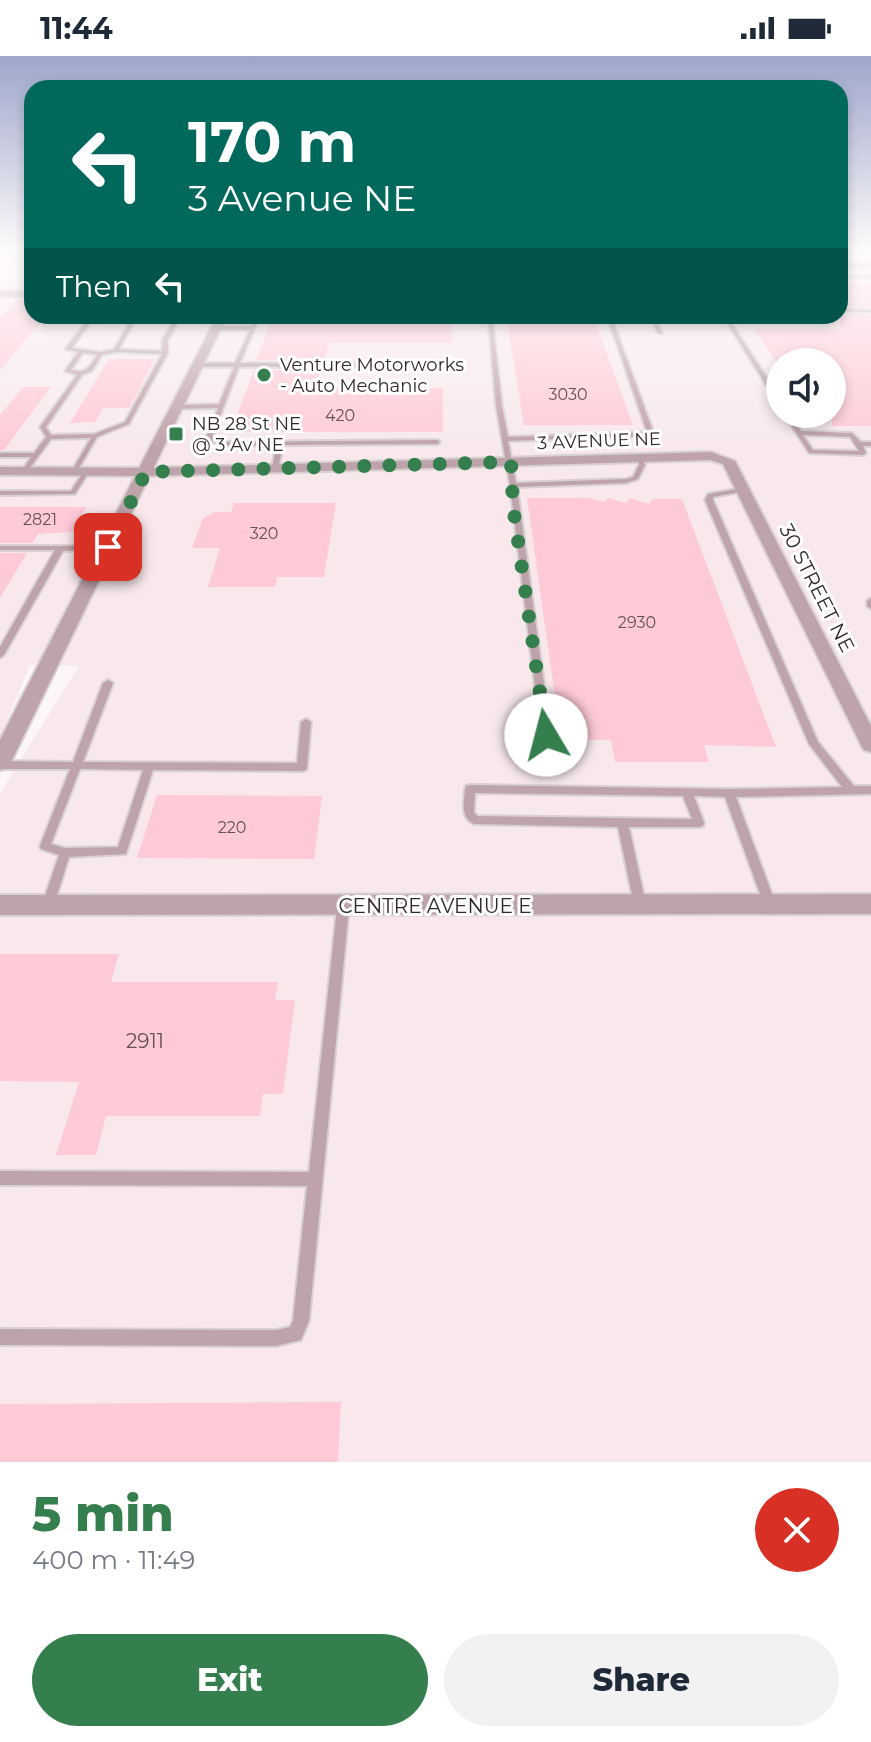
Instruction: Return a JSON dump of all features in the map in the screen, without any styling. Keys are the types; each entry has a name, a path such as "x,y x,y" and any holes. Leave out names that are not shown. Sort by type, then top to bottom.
{"street":[{"path":"0,763 7,735 108,547 218,324"},
{"name":"3 AVENUE NE","path":"0,471 146,472 718,458"},
{"name":"30 STREET NE","path":"718,458 728,461 871,745"},
{"name":"CENTRE AVENUE E","path":"0,905 871,904"}],"lane":[{"path":"87,324 68,349 100,354 116,350 165,353"},
{"path":"116,350 131,324"},
{"path":"49,437 95,436 127,423 165,353 165,340 174,324"},
{"path":"230,324 253,328"},
{"path":"255,324 209,438 213,442 437,442"},
{"path":"491,324 546,735"},
{"path":"505,439 651,434 612,324"},
{"path":"656,324 660,332"},
{"path":"730,324 766,381"},
{"path":"80,374 68,371 82,351"},
{"path":"49,437 43,427 80,374 90,370 100,354"},
{"path":"198,365 430,365"},
{"path":"178,407 221,406"},
{"path":"797,428 811,452 863,453 852,435 800,433"},
{"path":"0,493 73,493 95,436"},
{"path":"24,472 49,437"},
{"path":"275,469 280,444"},
{"path":"859,444 871,444"},
{"path":"0,455 36,455"},
{"path":"513,485 626,481 636,478 642,465 640,458"},
{"path":"743,490 720,491 710,495 709,500 814,744 851,790"},
{"path":"0,548 108,547"},
{"path":"0,655 63,548"},
{"path":"108,683 45,846 65,853 122,851 149,766"},
{"path":"0,763 302,767 306,722"},
{"path":"687,792 699,823 474,820 469,813 470,789 687,792 729,793 871,790"},
{"path":"729,793 770,905"},
{"path":"623,823 640,905"},
{"path":"48,905 65,853"},
{"path":"0,1337 276,1338 295,1334 301,1321 343,907"},
{"path":"0,1178 316,1179"}],"shaded area":[{"path":"0,317 24,317 24,324 848,324 848,317 871,317 871,1462 0,1462 0,793 79,666 30,665 0,737"}],"building":[{"path":"0,317 24,317 24,324 40,324 0,370"},
{"path":"848,317 871,317 871,426 846,426 846,348 767,348 754,329 840,329 840,324 848,324"},
{"path":"270,324 451,324 452,343 329,343 324,360 256,360"},
{"path":"507,324 596,324 633,425 524,425"},
{"path":"109,359 155,359 129,408 103,408 95,422 70,423"},
{"path":"254,370 321,370 316,388 443,388 443,432 231,432"},
{"path":"23,387 51,387 4,450 0,450 0,415"},
{"path":"527,498 590,498 605,502 608,498 626,503 630,498 649,504 652,499 682,499 776,747 704,745 709,762 615,762 611,740 561,740"},
{"path":"234,503 336,503 324,577 277,577 275,587 208,587 220,548 192,548 203,518 215,512 231,512"},
{"path":"0,507 86,507 73,532 38,534 33,543 0,543"},
{"path":"0,553 27,553 0,598"},
{"path":"157,795 322,796 314,859 137,858"},
{"path":"0,954 119,954 111,982 278,982 275,1000 295,1000 283,1094 263,1094 260,1116 106,1116 96,1155 56,1155 79,1082 0,1081"},
{"path":"341,1402 338,1462 0,1462 0,1404"}],"place":[{"name":"Venture Motorworks - Auto Mechanic","path":"264,375"},
{"name":"NB 28 St NE @ 3 Av NE","path":"176,434"}],"route":[{"path":"108,547 146,472 511,462 513,506 546,735"}]}
